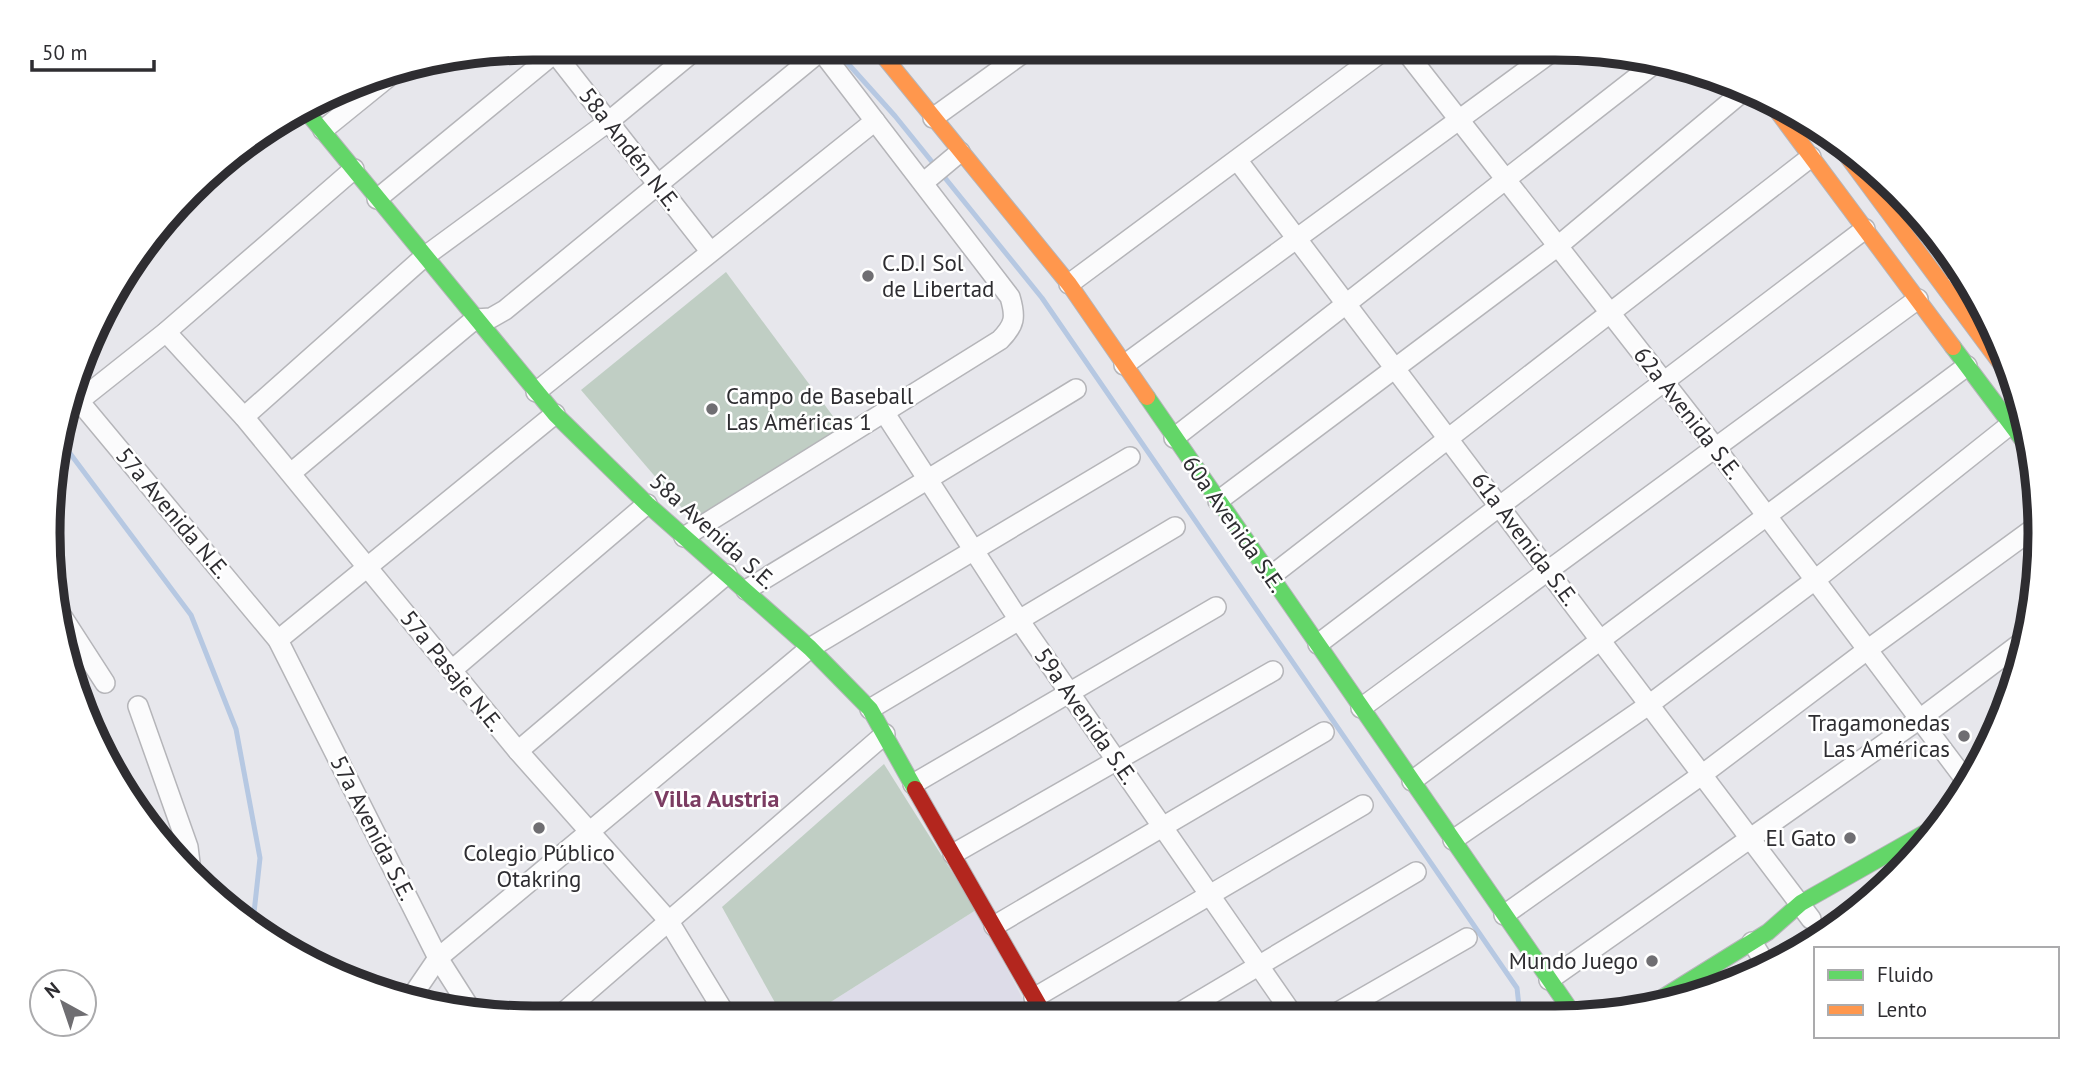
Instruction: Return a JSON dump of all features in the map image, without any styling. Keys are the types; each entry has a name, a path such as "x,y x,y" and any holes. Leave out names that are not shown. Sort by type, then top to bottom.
{"street":[{"path":"377,199 543,60"},
{"name":"58a Andén N.E.","path":"564,60 608,122 710,251"},
{"path":"244,417 424,257 608,122 683,60"},
{"path":"291,473 475,318 491,318 506,310 807,60"},
{"path":"684,537 1000,340 1013,327 1015,313 1010,297 941,169 875,121 828,60"},
{"name":"60a Avenida S.E.","path":"891,60 933,118 941,169 1069,284 1567,1006"},
{"path":"933,118 1013,60"},
{"path":"1069,284 1371,60"},
{"name":"62a Avenida S.E.","path":"1412,60 1715,447 1961,774"},
{"path":"1124,365 1541,60"},
{"path":"1174,438 1647,69"},
{"path":"323,130 376,87"},
{"path":"1218,501 1558,246 1737,97"},
{"name":"58a Avenida S.E.","path":"310,115 555,414 647,504 810,648 870,709 1039,1006"},
{"path":"1782,118 1796,137 1827,147"},
{"path":"536,392 875,121"},
{"path":"1271,576 1829,147"},
{"path":"1829,148 1865,229 1901,276 1930,293 1995,363"},
{"path":"1830,148 1930,293 1967,366 2016,430"},
{"name":"61a Avenida S.E.","path":"1238,161 1750,837 1812,912"},
{"path":"83,387 166,332 354,169"},
{"path":"1318,644 1865,229"},
{"path":"1362,708 1715,447 1930,293"},
{"name":"57a Pasaje N.E.","path":"166,332 244,417 518,751 668,920 720,1006"},
{"path":"1412,781 1967,366"},
{"path":"746,590 1076,389"},
{"name":"57a Avenida N.E.","path":"80,397 278,640"},
{"name":"59a Avenida S.E.","path":"884,412 926,481 1019,620 1286,1006"},
{"path":"278,640 555,414"},
{"path":"1453,840 1650,704 1815,580 2011,424"},
{"path":"415,991 438,958 810,648 1130,457"},
{"path":"452,670 647,504"},
{"path":"870,709 1175,527"},
{"path":"1504,915 1703,775 1867,650 2028,533"},
{"path":"518,751 727,575"},
{"path":"913,784 1216,607"},
{"path":"70,628 105,683"},
{"name":"57a Avenida S.E.","path":"278,640 438,958 465,1001"},
{"path":"1549,980 1921,718 2013,649"},
{"path":"953,854 1273,671"},
{"path":"138,706 188,847 189,859"},
{"path":"994,926 1324,732"},
{"path":"571,1006 885,734"},
{"path":"1034,998 1363,805"},
{"path":"1673,991 1760,937 1796,928 1812,912 1911,844"},
{"path":"1191,1006 1416,872"},
{"path":"1760,937 1765,957"},
{"path":"1349,1006 1467,938"}],"lane":[{"path":"1930,293 1954,280"}],"shaded area":[{"name":"Campo de Baseball Las Américas 1","path":"726,272 841,427 694,522 581,390"},
{"path":"884,764 976,910 824,1006 777,1006 722,907"},
{"path":"976,910 1027,1006 824,1006"}],"waterway":[{"path":"845,60 895,116 1042,298 1517,988 1519,1006"},
{"path":"67,450 191,615 236,729 260,858 254,915"}],"traffic: fast":[{"path":"310,116 555,414 647,504 810,648 870,709 915,789"},
{"path":"1953,347 2016,431"},
{"path":"1147,397 1567,1006"},
{"path":"1673,991 1768,932 1801,903 1916,838"}],"traffic: slow":[{"path":"887,60 1069,284 1147,397"},
{"path":"1783,119 1953,347"},
{"path":"1857,170 1989,348"}],"traffic: jam":[{"path":"915,789 1039,1006"}],"place":[{"name":"C.D.I Sol de Libertad","path":"868,276"},
{"name":"Campo de Baseball Las Américas 1","path":"712,409"},
{"name":"Tragamonedas Las Américas","path":"1964,736"},
{"name":"Colegio Público Otakring","path":"539,828"},
{"name":"El Gato","path":"1850,838"},
{"name":"Mundo Juego","path":"1652,961"}],"district":[{"name":"Villa Austria","path":"717,799"}]}
